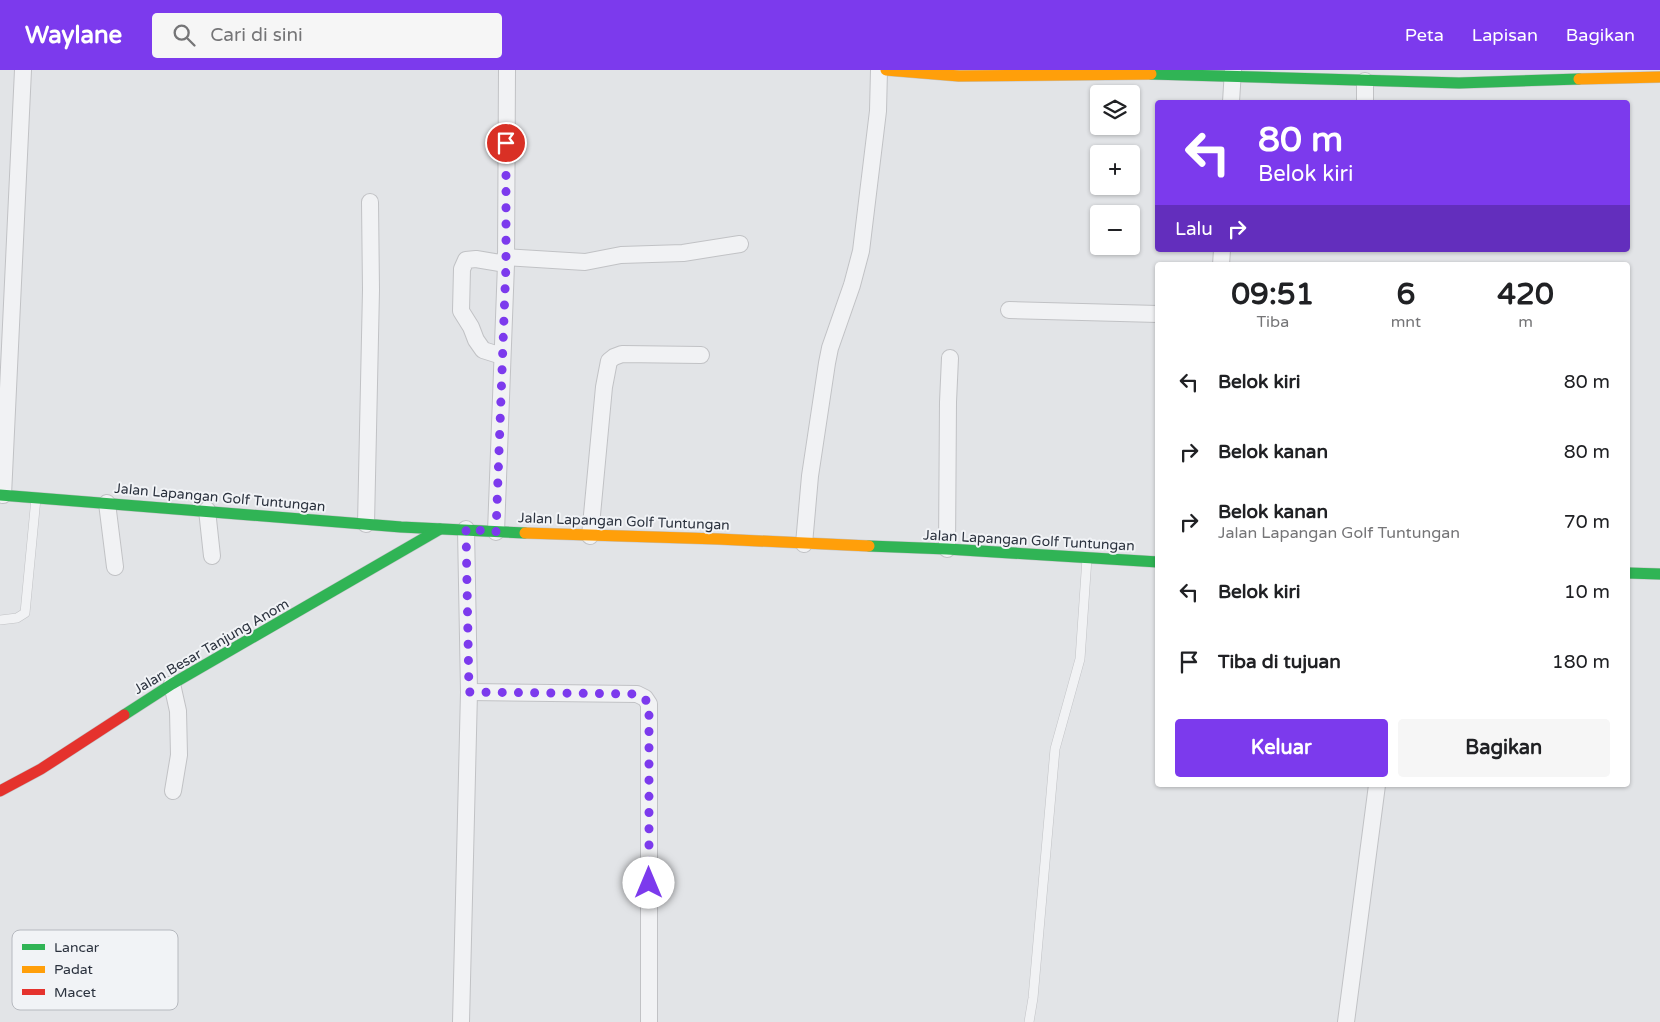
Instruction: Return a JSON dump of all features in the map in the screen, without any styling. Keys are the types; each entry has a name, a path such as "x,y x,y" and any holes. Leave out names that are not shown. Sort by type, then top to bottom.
{"street":[{"path":"1,495 23,70"},
{"path":"496,532 505,260 507,70"},
{"path":"804,544 810,476 827,363 830,348 852,285 860,251 878,111 879,70"},
{"path":"886,70 959,73 1233,73 1345,76 1364,81 1459,83 1660,77"},
{"path":"1231,100 1233,73"},
{"path":"1364,81 1364,100"},
{"path":"366,524 371,290 370,202"},
{"path":"502,356 483,350 460,311 462,269 466,260 586,262 621,255 683,253 740,244"},
{"path":"1009,310 1155,314"},
{"path":"590,536 604,387 609,361 622,354 701,355"},
{"path":"947,549 950,358"},
{"name":"Jalan Lapangan Golf Tuntungan","path":"1,495 440,529 947,549 1155,562"},
{"path":"107,503 115,567"},
{"path":"207,510 212,556"},
{"name":"Jalan Besar Tanjung Anom","path":"0,791 41,769 172,684 440,529"},
{"path":"460,1022 469,692 466,529"},
{"path":"1630,572 1660,574"},
{"path":"172,684 178,711 179,756 173,791"},
{"path":"469,692 637,694 649,704 649,1022"},
{"path":"1346,1022 1377,787"}],"lane":[{"path":"0,620 17,618 25,613 36,498"},
{"path":"1029,1022 1033,998 1055,749 1080,659 1087,558"}],"traffic: fast":[{"path":"1151,74 1459,83 1579,79"},
{"path":"0,495 401,527 525,533"},
{"path":"124,715 172,684 440,529"},
{"path":"869,546 1155,562"},
{"path":"1630,573 1660,574"}],"traffic: slow":[{"path":"886,70 959,76 1151,74"},
{"path":"1579,79 1660,77"},
{"path":"525,533 869,546"}],"traffic: jam":[{"path":"0,791 41,769 124,715"}],"route":[{"path":"506,143 506,264 496,532 466,529 469,692 637,694 644,698 649,704 649,883"}]}
